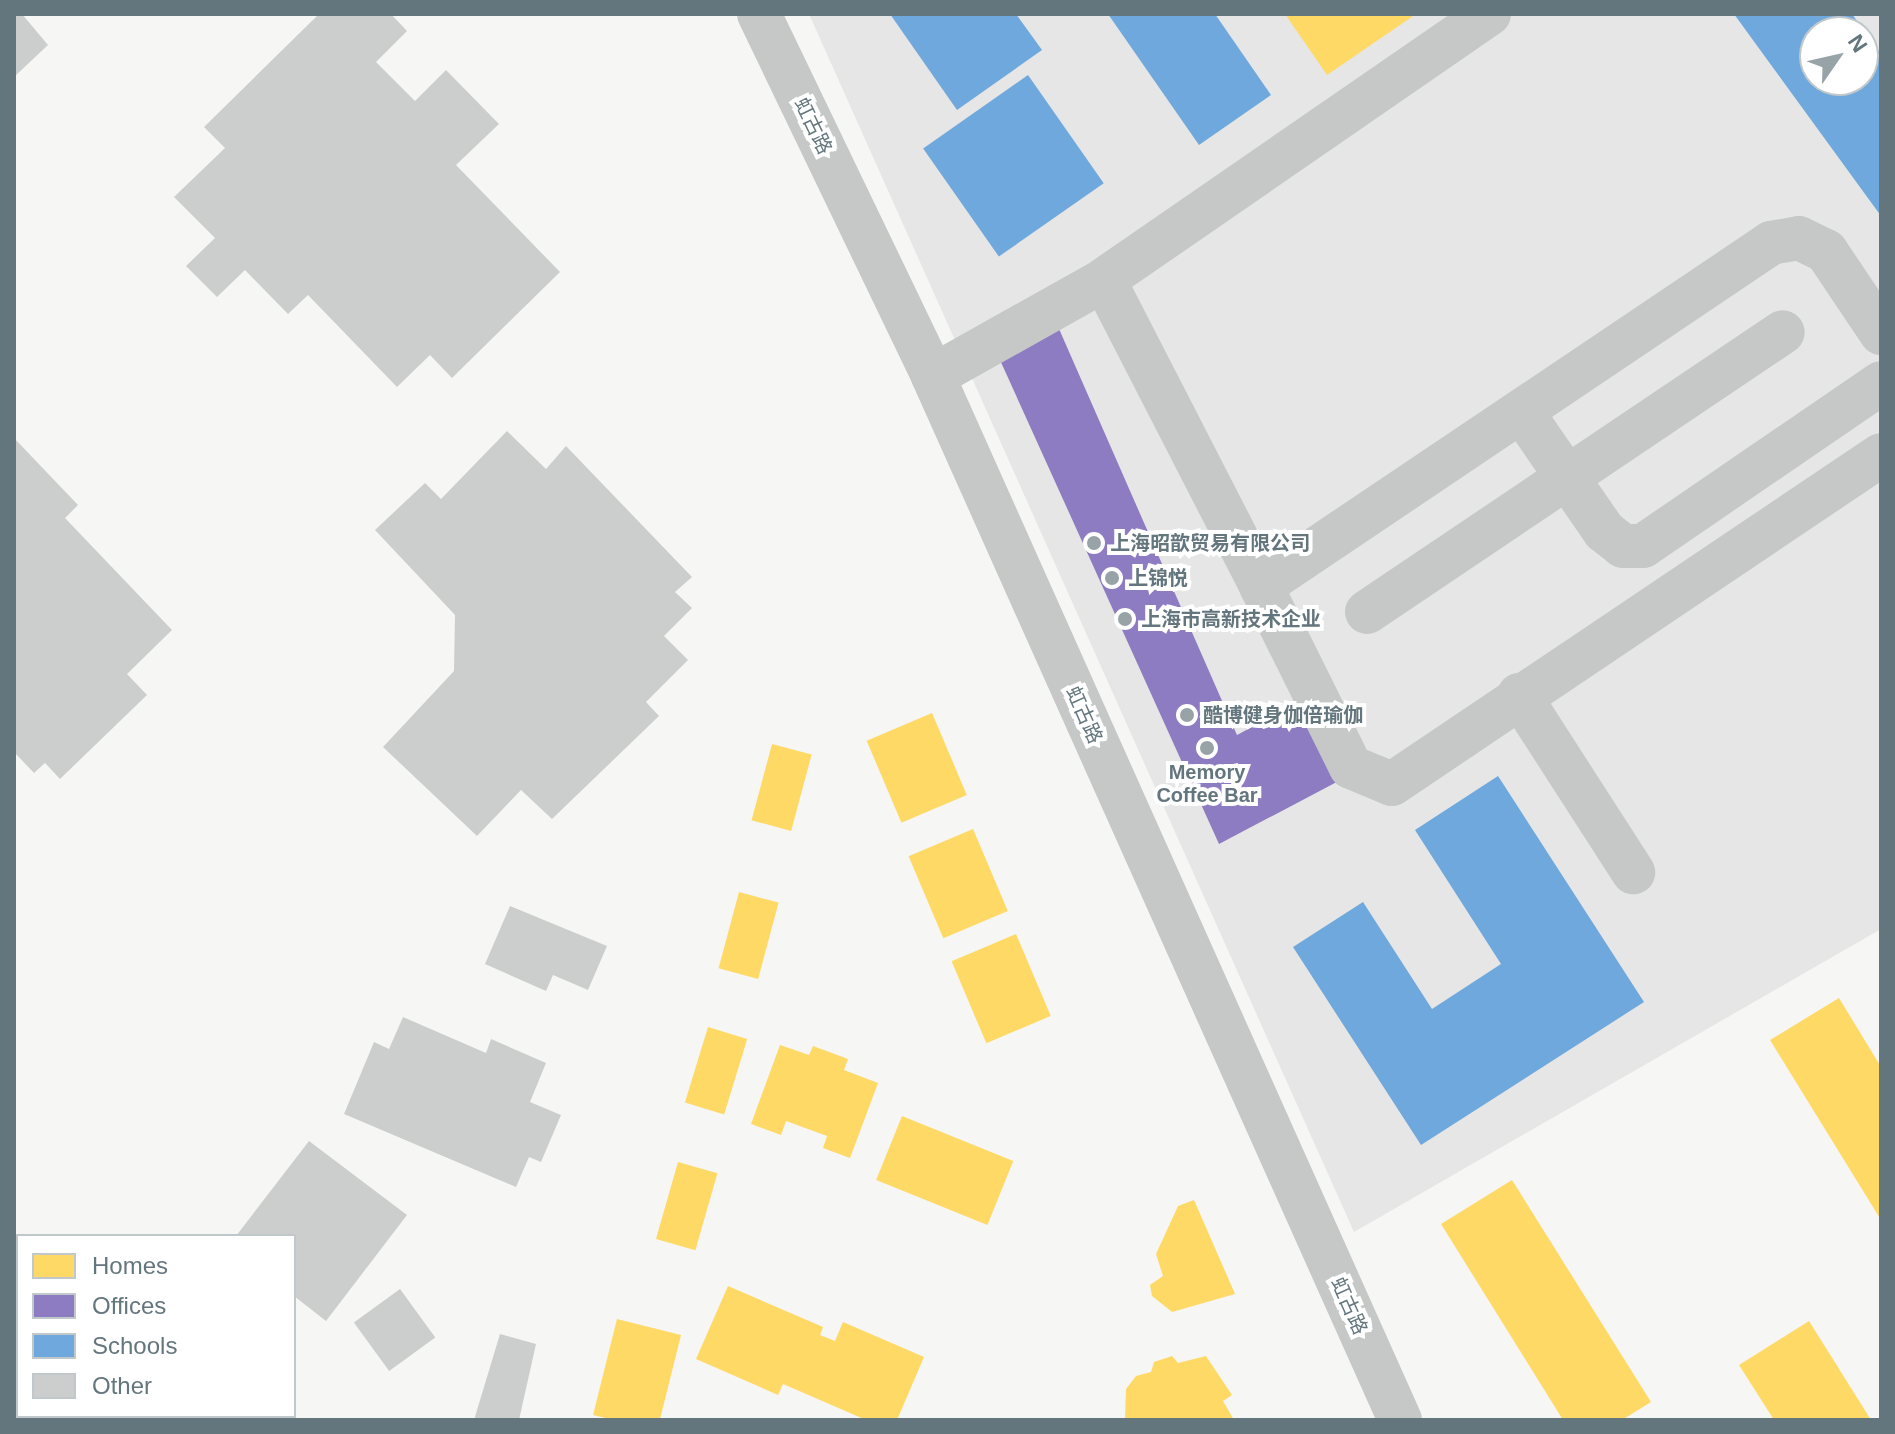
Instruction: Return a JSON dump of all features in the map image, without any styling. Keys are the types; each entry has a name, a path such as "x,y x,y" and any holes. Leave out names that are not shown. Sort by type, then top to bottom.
{"street":[{"name":"虹古路","path":"759,14 933,376 1400,1420"},
{"path":"933,376 1104,280 1489,14"},
{"path":"1261,586 1771,243 1799,238 1826,251 1881,333"},
{"path":"1104,280 1351,767 1392,784 1519,695 1881,455"},
{"path":"1367,612 1783,332"},
{"path":"1522,412 1604,531 1623,546 1643,546 1881,383"},
{"path":"1519,695 1633,872"}],"shaded area":[{"path":"809,14 1881,14 1881,929 1354,1232"}],"building: Homes":[{"path":"1285,14 1416,14 1327,75"},
{"path":"932,713 967,795 901,823 867,741"},
{"path":"772,744 812,755 791,831 752,820"},
{"path":"973,829 1008,911 943,938 909,856"},
{"path":"739,892 779,903 758,979 719,968"},
{"path":"1016,934 1051,1016 986,1043 952,961"},
{"path":"1839,998 1881,1067 1881,1220 1770,1040"},
{"path":"708,1027 747,1039 724,1115 685,1103"},
{"path":"780,1045 809,1055 813,1046 848,1059 844,1070 878,1083 850,1158 823,1148 827,1136 786,1121 781,1135 751,1124"},
{"path":"902,1116 1013,1161 987,1225 876,1180"},
{"path":"678,1162 717,1173 695,1250 656,1239"},
{"path":"1512,1180 1651,1402 1622,1420 1563,1420 1441,1224"},
{"path":"1194,1200 1235,1294 1172,1312 1152,1296 1150,1285 1163,1276 1156,1254 1178,1206"},
{"path":"728,1286 823,1327 820,1335 835,1341 843,1322 924,1357 897,1420 866,1420 783,1384 778,1395 696,1359"},
{"path":"617,1319 681,1335 660,1420 613,1420 593,1415"},
{"path":"1809,1321 1871,1420 1774,1420 1739,1365"},
{"path":"1172,1356 1178,1363 1206,1356 1232,1395 1223,1401 1234,1420 1125,1420 1126,1389 1136,1376 1151,1372 1154,1362"}],"building: Offices":[{"path":"1056,322 1237,735 1304,699 1350,775 1219,844 995,349"}],"building: Schools":[{"path":"890,14 1016,14 1042,50 957,110"},
{"path":"1108,14 1215,14 1271,95 1199,145"},
{"path":"1734,14 1852,14 1853,16 1799,16 1799,96 1879,96 1879,51 1881,216"},
{"path":"1028,75 1104,183 999,257 923,148"},
{"path":"1498,776 1644,1002 1421,1145 1293,947 1363,902 1432,1009 1501,964 1415,830"}],"building: Other":[{"path":"14,14 22,14 48,45 14,77"},
{"path":"319,14 391,14 407,31 376,62 415,101 446,70 499,124 456,165 560,272 452,378 430,355 397,387 308,295 288,314 245,270 217,297 186,266 215,238 174,197 225,148 204,127"},
{"path":"507,431 546,469 566,446 692,577 675,592 692,608 664,636 688,660 646,702 659,716 552,819 521,790 477,836 383,747 454,671 455,615 375,530 425,483 441,499"},
{"path":"14,438 78,505 65,518 172,630 127,674 147,695 60,779 45,763 34,773 14,752"},
{"path":"510,906 607,946 588,990 553,975 546,991 485,964"},
{"path":"403,1017 486,1053 491,1039 546,1063 530,1102 561,1115 541,1162 529,1157 516,1187 344,1114 374,1042 389,1049"},
{"path":"309,1141 407,1215 326,1321 296,1298 296,1234 238,1234"},
{"path":"400,1289 435,1338 389,1371 354,1323"},
{"path":"500,1334 536,1344 519,1420 474,1420"}],"place":[{"name":"上海昭歆贸易有限公司","path":"1094,543"},
{"name":"上锦悦","path":"1112,578"},
{"name":"上海市高新技术企业","path":"1125,619"},
{"name":"酷博健身伽倍瑜伽","path":"1187,715"},
{"name":"Memory Coffee Bar","path":"1207,748"}]}
